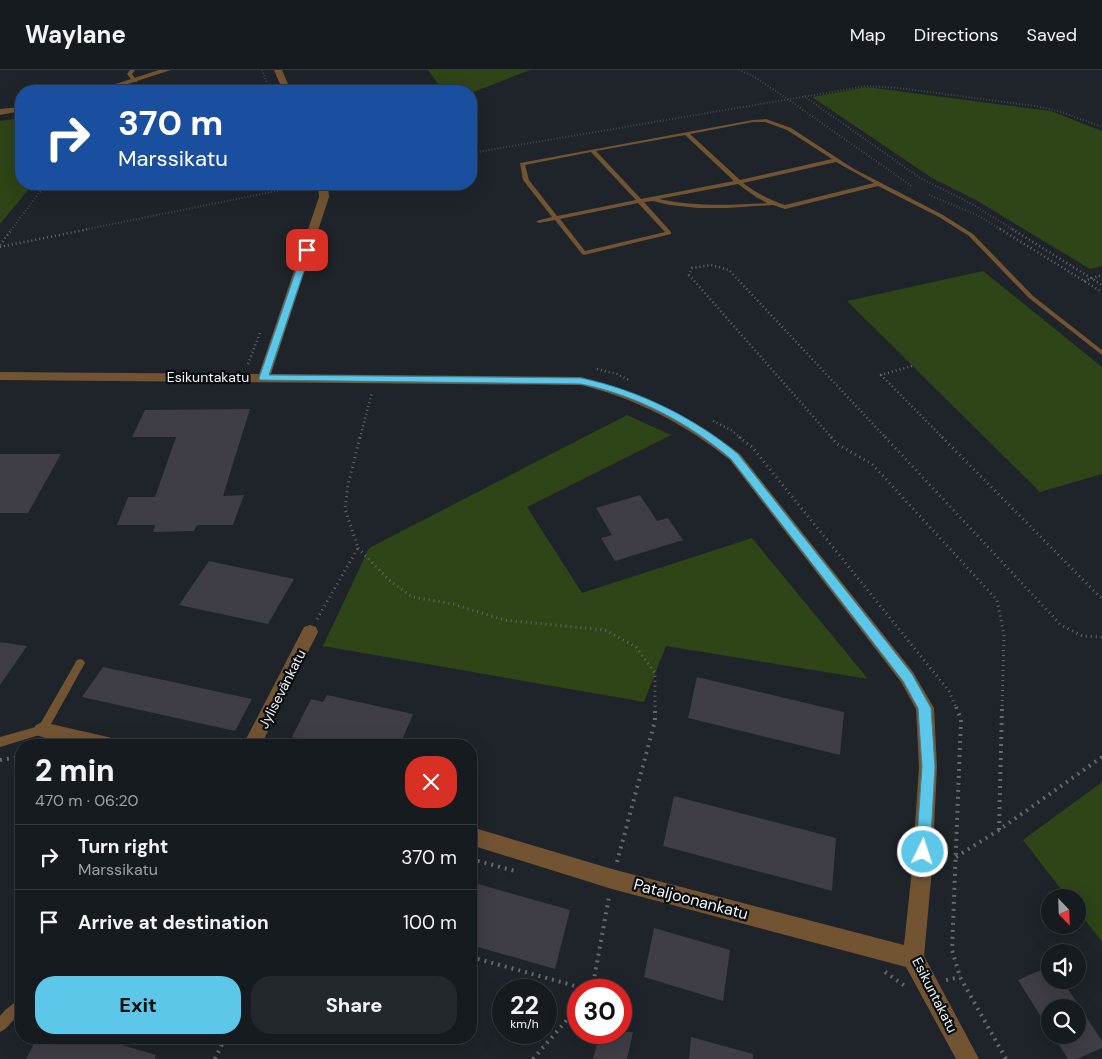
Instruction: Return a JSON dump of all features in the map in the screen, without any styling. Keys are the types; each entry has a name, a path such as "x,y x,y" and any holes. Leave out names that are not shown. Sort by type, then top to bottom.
{"street":[{"path":"120,85 166,70"},
{"path":"278,70 284,85"},
{"path":"0,112 15,110"},
{"path":"264,378 324,197 323,190"},
{"name":"Esikuntakatu","path":"0,376 581,381 604,386 645,401 712,438 734,457 907,677 925,708 928,767 922,869 913,958 968,1059"},
{"name":"Jylisevänkatu","path":"255,739 278,698 310,632"},
{"path":"42,730 82,739"},
{"name":"Pataljoonankatu","path":"477,838 612,879 913,958"}],"lane":[{"path":"133,70 129,74 135,81"},
{"path":"592,150 638,202 669,233 584,254 558,218 526,180 522,164 592,150 686,132 766,120 789,129 836,160 941,216 971,235 1031,297 1102,353"},
{"path":"686,132 739,182 771,204"},
{"path":"539,221 739,182 836,160"},
{"path":"653,199 674,205 718,208 771,204 785,207 878,184"},
{"path":"0,742 42,730 80,663"},
{"path":"0,1026 15,1009"}],"path":[{"path":"739,70 753,76 786,98 917,190"},
{"path":"477,152 803,95 867,86 898,88 1042,107 1062,112 1102,127"},
{"path":"803,95 920,178 970,202 1102,284"},
{"path":"0,246 42,190"},
{"path":"0,246 276,190"},
{"path":"922,192 977,215 1102,292"},
{"path":"999,830 1004,635 997,600 872,464 837,444 689,275 692,268 701,265 717,264 730,270 1061,625 1082,636 1102,637"},
{"path":"1084,281 1102,275"},
{"path":"240,364 250,364 263,327"},
{"path":"912,366 881,375 1102,599"},
{"path":"596,369 617,374 634,382"},
{"path":"376,378 348,485 345,510 358,548 390,580 412,597 453,604 504,620 605,630 636,647 655,673 655,721 612,879 593,979"},
{"path":"705,417 731,430 752,447 949,691 961,719 952,950 960,977 1006,1059"},
{"path":"310,632 358,548"},
{"path":"956,857 999,830 1102,757"},
{"path":"0,760 15,758"},
{"path":"477,959 567,983"},
{"path":"533,1059 567,1020"},
{"path":"215,1059 222,1044"}],"green space":[{"path":"428,70 530,70 477,91 477,85 439,85"},
{"path":"867,87 1051,111 1102,131 1102,266 1090,269 976,200 932,178 812,97"},
{"path":"15,119 15,190 28,190 0,224 0,121"},
{"path":"983,271 1102,367 1102,474 1040,492 847,301"},
{"path":"627,415 671,435 527,507 582,593 752,538 868,679 666,646 644,702 323,646 369,548"},
{"path":"1102,782 1102,942 1086,921 1086,889 1061,889 1023,840"}],"building":[{"path":"250,409 223,496 244,495 233,525 197,525 194,531 153,532 155,525 117,525 128,497 155,497 176,437 132,437 145,410"},
{"path":"0,454 61,454 28,513 0,513"},
{"path":"640,495 657,521 668,518 683,540 615,561 601,538 612,535 596,508"},
{"path":"209,561 294,579 268,624 179,605"},
{"path":"0,642 27,646 0,685"},
{"path":"103,667 252,699 235,731 82,697"},
{"path":"697,677 844,712 840,755 688,718"},
{"path":"327,695 413,714 403,739 301,739 292,737 311,699 323,702"},
{"path":"674,796 836,838 832,891 663,846"},
{"path":"477,884 570,910 555,969 477,947"},
{"path":"654,928 730,950 723,1001 644,977"},
{"path":"1041,970 1041,989 1068,989 1074,999 1041,999 1041,1017 1018,980"},
{"path":"1086,1017 1102,1041 1102,1048 1077,1059 1068,1059 1059,1044 1086,1044"},
{"path":"691,1037 753,1054 753,1059 689,1059"},
{"path":"34,1044 118,1044 156,1055 155,1059 26,1059"},
{"path":"597,1044 630,1044 627,1059 593,1059"}],"route":[{"path":"307,250 264,378 581,381 637,396 712,438 734,457 907,677 925,708 928,767 923,852"}]}
